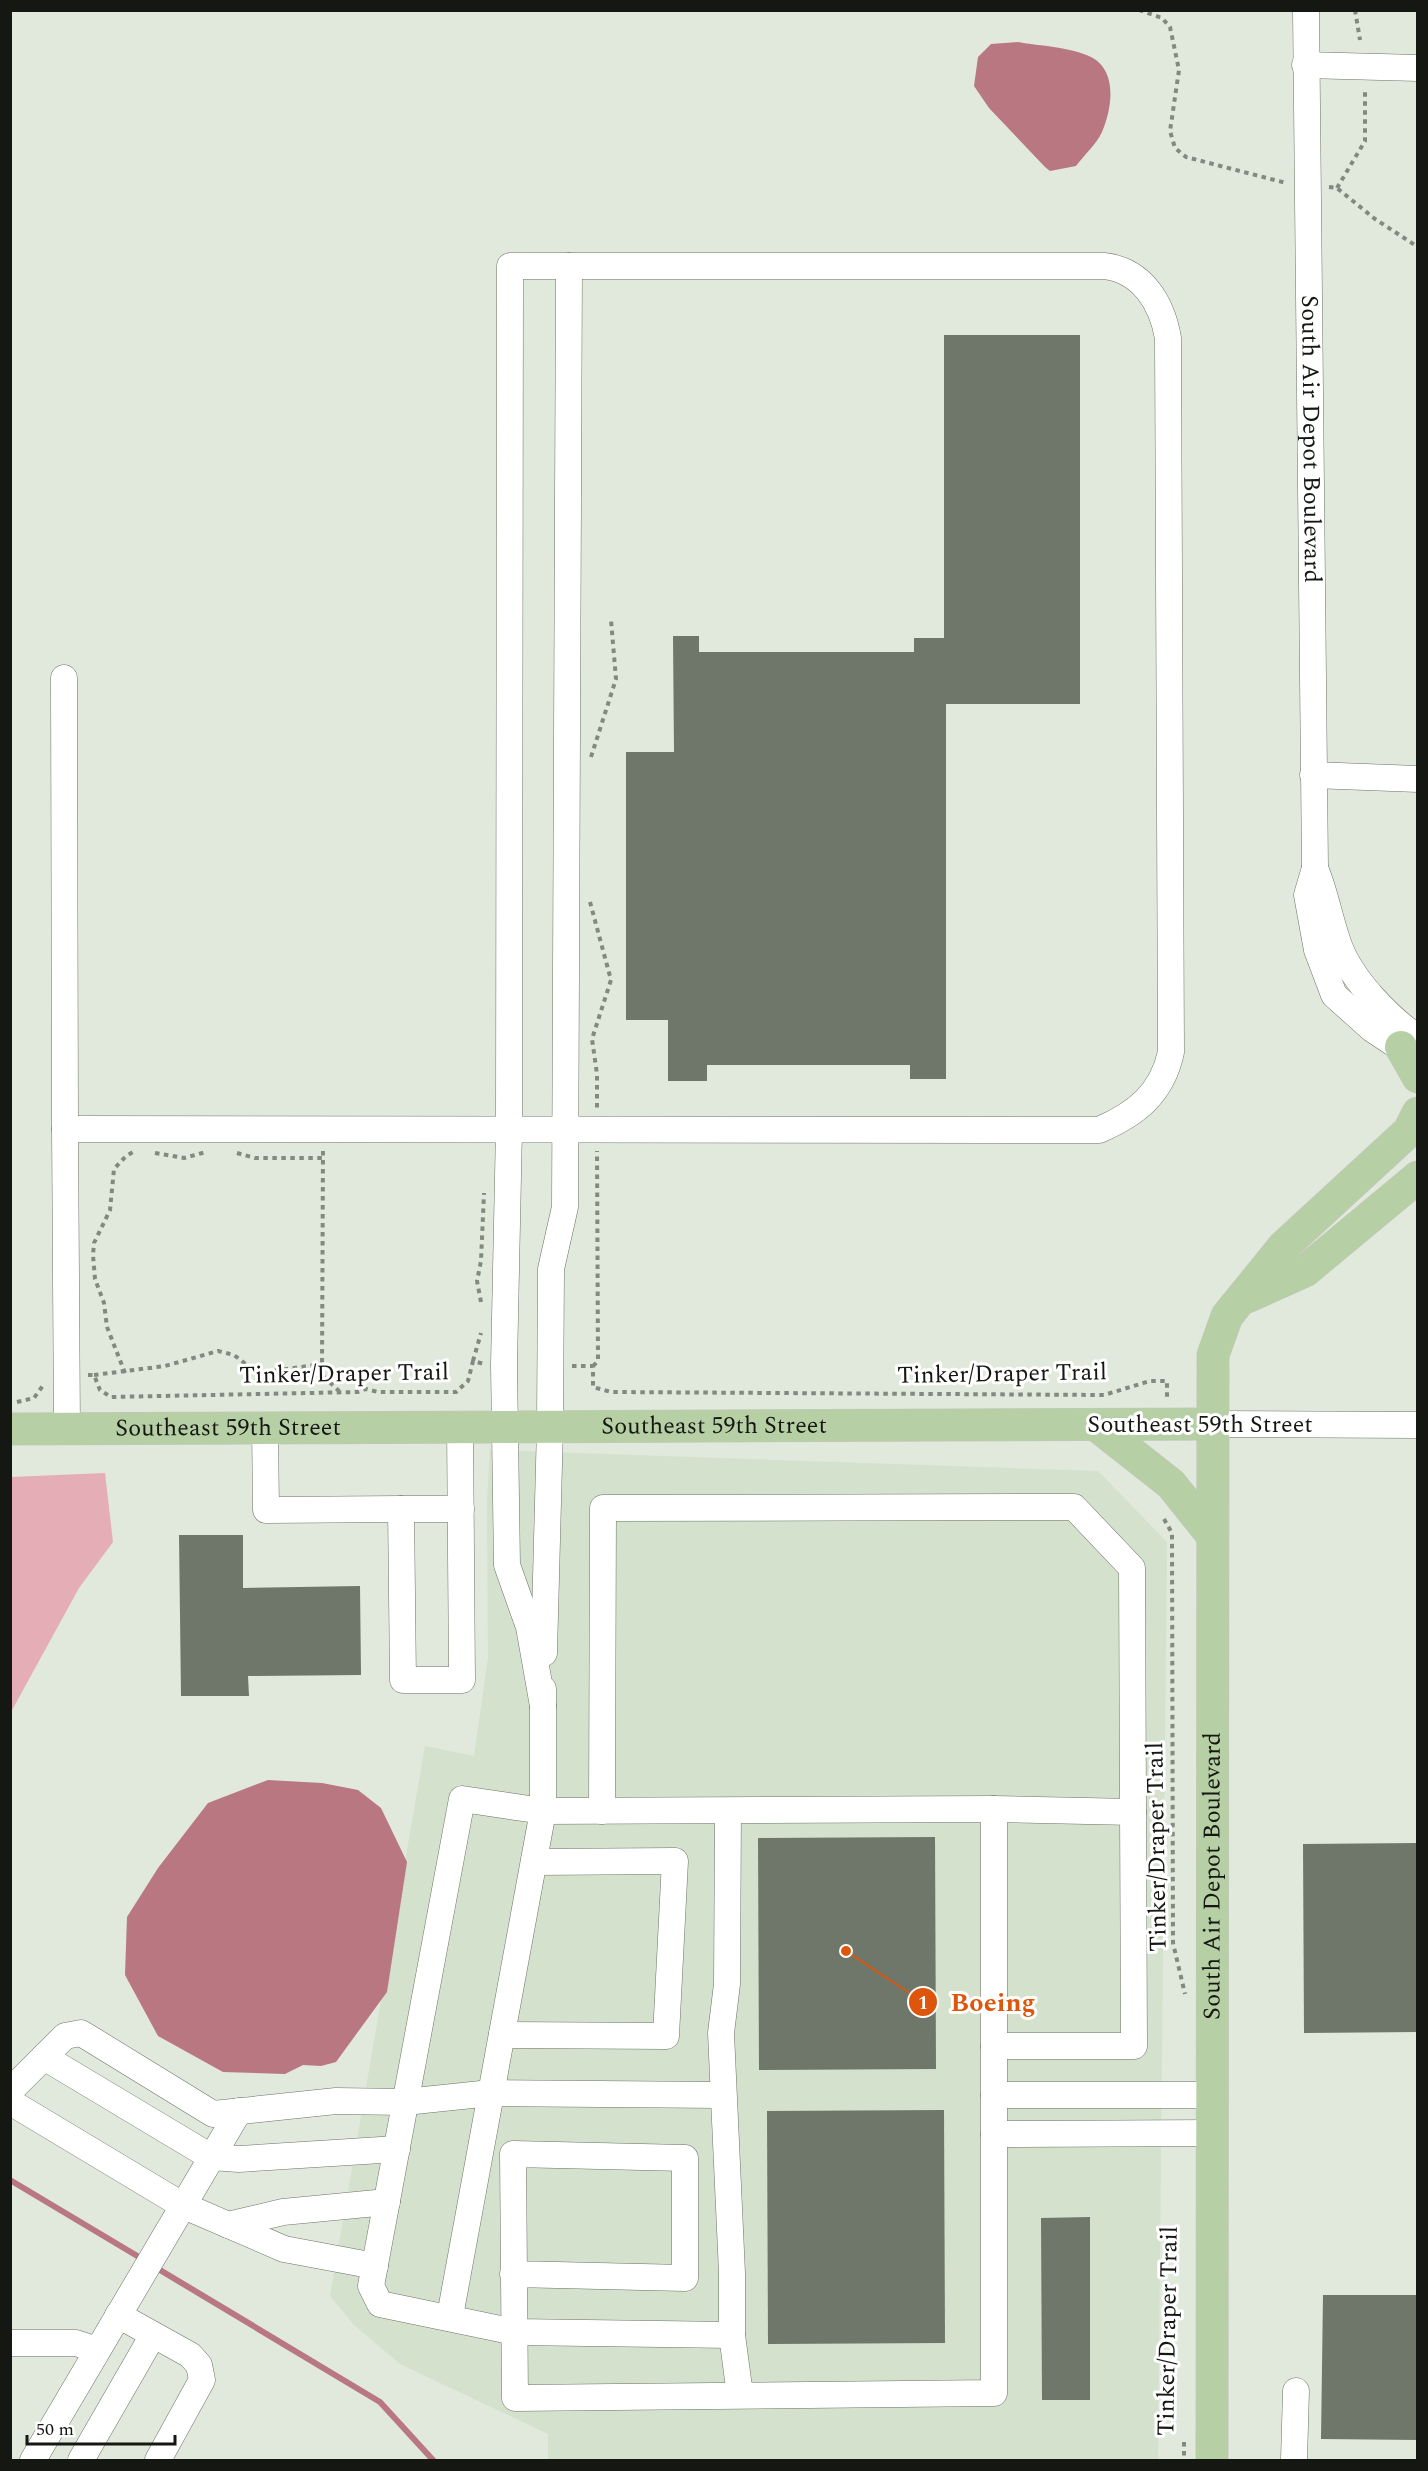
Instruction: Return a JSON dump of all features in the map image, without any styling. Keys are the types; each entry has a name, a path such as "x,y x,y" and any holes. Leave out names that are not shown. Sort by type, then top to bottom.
{"main road":[{"path":"1413,1042 1418,1077"},
{"name":"South Air Depot Boulevard","path":"1212,2460 1211,1424 1213,1355 1227,1316 1283,1247 1415,1123"},
{"path":"1241,1300 1305,1271 1414,1183"},
{"name":"Southeast 59th Street","path":"10,1429 1211,1424"},
{"path":"1096,1425 1128,1453 1171,1485 1211,1534"}],"street":[{"name":"South Air Depot Boulevard","path":"1305,10 1312,775 1315,868 1307,896 1317,950 1334,995 1372,1029 1413,1042"},
{"path":"1305,65 1418,68"},
{"path":"65,1130 509,1130 1099,1130 1127,1118 1154,1093 1168,1068 1171,1052 1168,338 1166,321 1152,295 1135,276 1104,266 510,266 509,1130 504,1365 507,1565 529,1627 543,1706"},
{"path":"450,2316 543,1812 551,1269 565,1207 569,266"},
{"path":"64,678 67,1428"},
{"path":"1312,775 1418,779"},
{"name":"South Air Depot Boulevard","path":"1315,868 1327,897 1340,949 1359,980 1413,1042"},
{"name":"Southeast 59th Street","path":"1211,1424 1418,1425"},
{"path":"401,1509 403,1680 462,1680 460,1427"},
{"path":"265,1428 267,1510 460,1509"},
{"path":"602,1811 603,1508 1074,1507 1132,1568 1134,2046 994,2046"},
{"path":"732,2335 515,2332 450,2316 380,2304 371,2286 462,1799 543,1812 994,1809 1133,1812"},
{"path":"513,2274 684,2278 684,2158 513,2154 513,2274 515,2398 994,2393 994,1809"},
{"path":"728,1810 727,1984 721,2033 730,2213 732,2335 740,2395"},
{"path":"502,2035 666,2036 675,1861 534,1862"},
{"path":"375,2266 284,2249 182,2205 12,2103 11,2090 65,2036 81,2033 213,2114 336,2101 405,2102 491,2093 723,2095"},
{"path":"44,2057 212,2157 239,2159 397,2149"},
{"path":"994,2095 1213,2095"},
{"path":"33,2460 239,2111"},
{"path":"994,2134 1213,2133"},
{"path":"228,2225 283,2212 387,2202"},
{"path":"118,2315 190,2355 199,2365 202,2380 158,2460"},
{"path":"81,2460 153,2335"},
{"path":"15,2350 76,2343 97,2350"},
{"path":"1294,2460 1296,2391"}],"path":[{"path":"1139,10 1162,18 1170,27 1177,48 1179,70 1170,131 1175,148 1186,157 1276,182 1337,188 1375,219 1418,247"},
{"path":"1355,10 1360,40"},
{"path":"1337,188 1365,141 1365,88"},
{"path":"590,764 616,679 611,620"},
{"path":"588,893 611,980 592,1039 597,1074 597,1116"},
{"path":"326,1145 322,1158 322,1364 324,1377 340,1392"},
{"path":"124,1373 107,1327 104,1303 95,1279 93,1255 97,1237 110,1210 114,1169 126,1156 143,1150"},
{"path":"228,1150 255,1158 322,1158"},
{"path":"152,1152 184,1158 213,1151"},
{"path":"550,1365 593,1365 598,1361 597,1151"},
{"path":"483,1311 477,1281 481,1261 484,1187"},
{"path":"474,1361 483,1322"},
{"path":"10,1402 34,1398 41,1392 44,1376 124,1373 165,1366 211,1351 227,1352 250,1368 265,1372 322,1364"},
{"name":"Tinker/Draper Trail","path":"94,1375 100,1390 111,1397 358,1392 366,1389 378,1392 456,1392 468,1381 474,1361 504,1365"},
{"name":"Tinker/Draper Trail","path":"593,1365 593,1387 611,1392 1104,1395 1150,1381 1167,1381 1167,1424"},
{"name":"Tinker/Draper Trail","path":"1161,1513 1172,1533 1173,1943 1185,1991 1185,2003"},
{"name":"Tinker/Draper Trail","path":"1184,2441 1185,2460"}],"shaded area":[{"path":"1018,42 1083,54 1100,63 1106,71 1110,101 1106,122 1097,141 1076,166 1050,171 989,108 974,86 978,57 991,44"},
{"path":"490,1450 1098,1471 1167,1542 1158,2460 548,2460 548,2434 400,2364 354,2325 330,2296 425,1746 474,1756 488,1658 487,1502"},
{"path":"105,1473 113,1542 79,1588 11,1712 11,1477"},
{"path":"268,1780 322,1783 358,1790 381,1808 407,1862 387,1992 336,2062 321,2066 303,2065 285,2074 223,2072 158,2036 125,1975 127,1917 158,1868 208,1803"}],"building":[{"path":"944,335 1080,335 1080,704 946,704 946,1079 910,1079 910,1065 707,1065 707,1081 668,1081 668,1020 626,1020 626,752 674,752 673,636 699,636 699,652 914,652 914,638 944,638"},
{"path":"179,1535 243,1535 243,1588 360,1586 361,1675 248,1676 249,1696 181,1696"},
{"path":"935,1837 936,2069 759,2070 758,1838"},
{"path":"1418,1843 1418,2032 1304,2033 1303,1844"},
{"path":"944,2110 945,2343 768,2344 767,2111"},
{"path":"1090,2217 1090,2400 1042,2400 1041,2218"},
{"path":"1323,2295 1418,2295 1418,2440 1321,2439"}],"waterway":[{"path":"10,2180 144,2260"},
{"path":"155,2267 380,2402 433,2460"}],"place":[{"name":"Boeing","path":"846,1951"}]}
